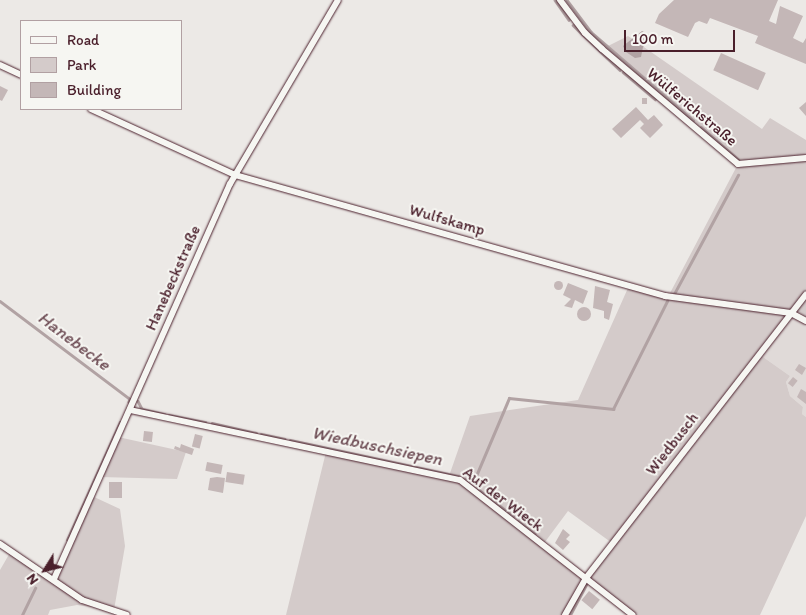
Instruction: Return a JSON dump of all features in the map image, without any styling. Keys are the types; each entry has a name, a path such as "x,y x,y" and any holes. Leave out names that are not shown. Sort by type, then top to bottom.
{"street":[{"name":"Hanebeckstraße","path":"54,579 235,175 338,0"},
{"name":"Wülferichstraße","path":"560,0 596,44 738,164 806,158"},
{"path":"0,65 20,75"},
{"name":"Wulfskamp","path":"93,110 235,175 665,296 791,313 806,321"},
{"name":"Wiedbusch","path":"565,615 586,578 806,294"},
{"name":"Auf der Wieck","path":"130,410 460,480 632,615"},
{"path":"0,544 54,579 82,600 127,615"}],"shaded area":[{"path":"642,31 652,36 643,47 641,57 635,58 626,52 623,46"},
{"path":"792,318 806,324 806,417 802,414 803,407 790,396 786,382 790,376 759,354"}],"green space":[{"path":"628,36 762,129 770,118 806,140 806,317 792,308 759,354 790,376 786,382 790,396 803,407 802,414 806,417 806,516 760,615 633,615 586,579 565,615 286,615 326,452 449,476 470,416 578,400 628,288 669,295 738,164 602,49","holes":["568,511 612,543 586,578 542,546"]},
{"path":"118,437 186,452 177,479 100,477"},
{"path":"92,496 120,509 125,546 114,610 77,605 50,610 48,615 0,615 0,570 11,551 54,579"}],"building":[{"path":"674,0 778,0 769,21 776,24 780,6 803,16 793,38 803,43 806,38 806,64 755,43 758,36 710,18 707,24 699,21 695,23 688,37 655,23 659,14"},
{"path":"721,53 766,73 758,90 713,70"},
{"path":"0,86 8,90 2,101 0,100"},
{"path":"642,98 647,98 647,104 642,104"},
{"path":"806,102 806,116 799,108"},
{"path":"636,107 648,120 654,115 663,125 650,138 640,128 644,124 640,120 621,138 612,129"},
{"path":"558,281 562,285 558,289 554,285"},
{"path":"568,283 588,291 583,304 575,300 572,308 564,306 571,299 563,295"},
{"path":"595,286 610,290 607,302 613,304 609,320 604,318 604,311 593,308"},
{"path":"584,307 589,309 591,314 589,319 584,321 579,319 577,314 579,309"},
{"path":"799,364 806,368 802,375 795,370"},
{"path":"793,377 798,381 793,387 788,383"},
{"path":"801,389 806,392 806,404 797,397"},
{"path":"144,431 153,432 152,442 143,441"},
{"path":"195,434 203,436 200,449 192,447"},
{"path":"181,444 194,449 192,455 174,449 175,446 180,448"},
{"path":"207,462 223,465 221,474 205,471"},
{"path":"227,472 245,475 243,485 225,482"},
{"path":"210,478 225,478 223,493 208,490"},
{"path":"109,482 122,482 122,498 109,498"},
{"path":"563,529 570,535 566,539 570,542 563,550 555,543"},
{"path":"589,591 600,600 592,609 581,600"}],"waterway":[{"path":"555,0 569,20"},
{"name":"Wiedbuschsiepen","path":"567,0 591,32 693,120"},
{"path":"573,25 620,70"},
{"path":"623,72 655,99"},
{"name":"Wiedbuschsiepen","path":"701,127 738,159"},
{"name":"Wiedbuschsiepen","path":"674,294 738,175"},
{"name":"Hanebecke","path":"0,301 130,399 129,402"},
{"name":"Wiedbuschsiepen","path":"473,483 509,398 613,409 667,301"},
{"name":"Wiedbuschsiepen","path":"138,401 142,409 164,414"},
{"name":"Wiedbuschsiepen","path":"169,415 205,422"},
{"name":"Hanebecke","path":"67,540 120,422"},
{"name":"Wiedbuschsiepen","path":"212,423 256,433"},
{"name":"Wiedbuschsiepen","path":"261,434 284,439"},
{"name":"Wiedbuschsiepen","path":"290,440 458,476"},
{"path":"465,479 513,516"},
{"path":"518,521 535,534"},
{"path":"570,615 586,585"},
{"name":"Hanebecke","path":"22,615 35,588"}]}
